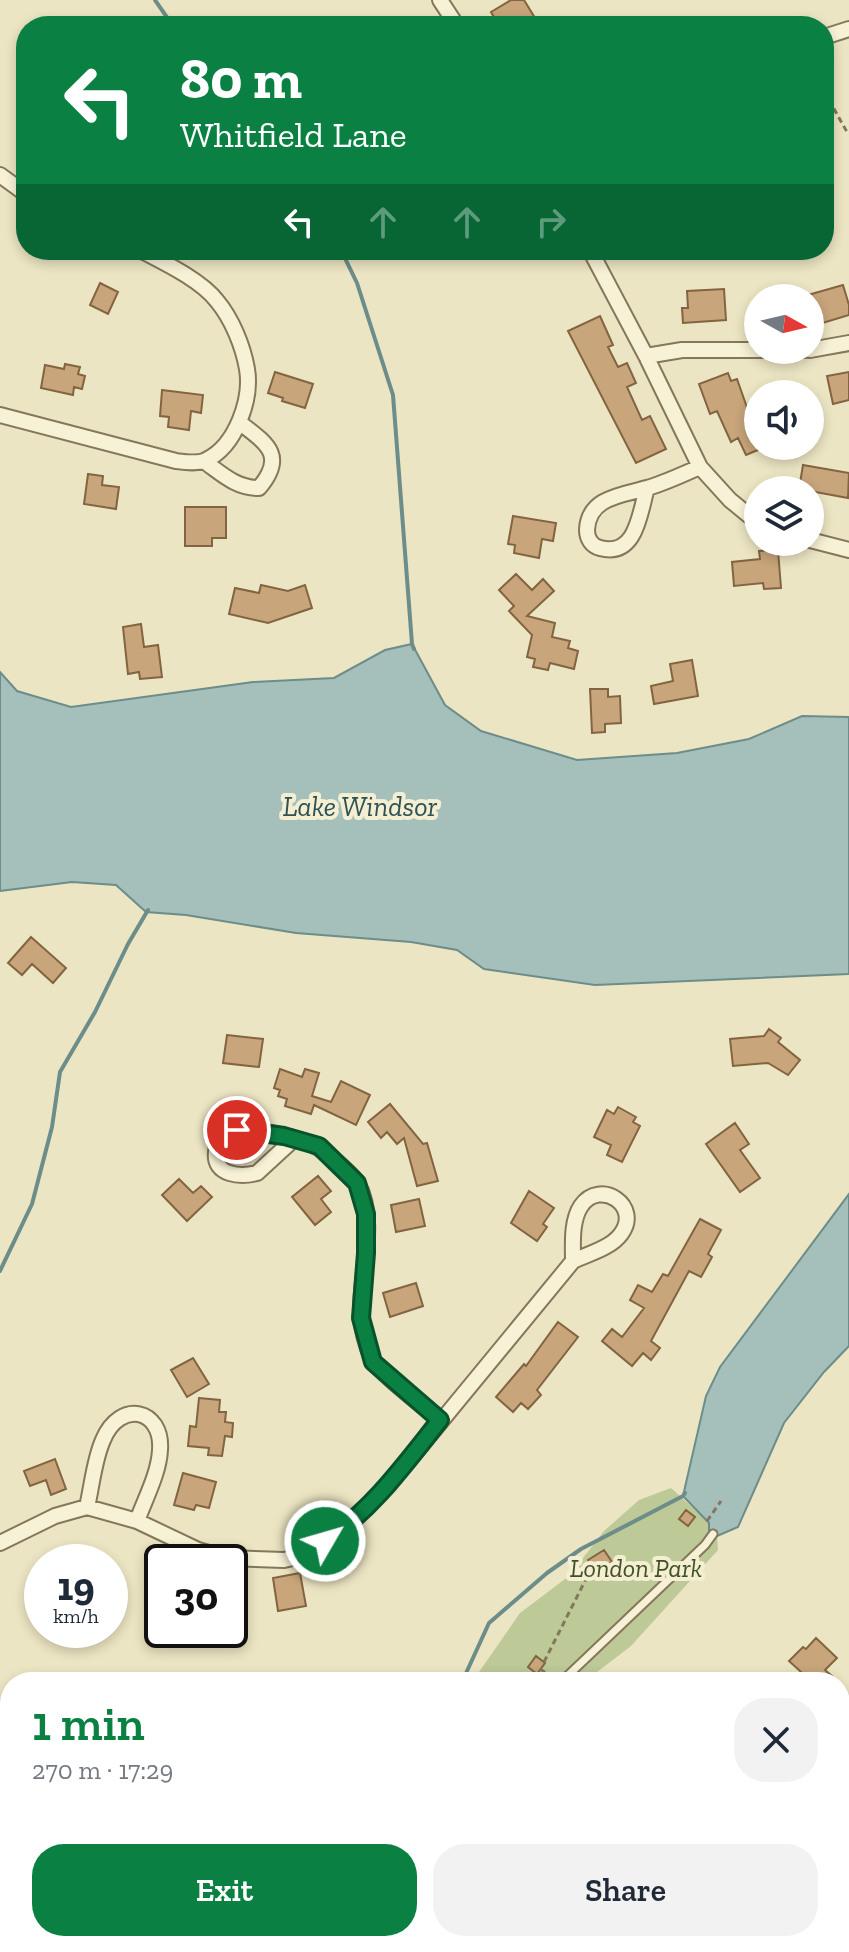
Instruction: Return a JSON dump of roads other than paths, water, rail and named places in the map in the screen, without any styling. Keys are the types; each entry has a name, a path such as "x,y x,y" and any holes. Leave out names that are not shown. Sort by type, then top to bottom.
{"street":[{"path":"161,260 215,297 226,313 247,370 246,395 239,422 227,444 205,462"},
{"path":"595,260 700,467 744,512"},
{"path":"824,347 849,343"},
{"path":"646,356 682,350 744,350"},
{"path":"0,415 176,461 205,462 236,485 259,488 267,479 273,455 268,444 239,422"},
{"path":"647,488 635,532 628,542 605,550 594,546 587,536 591,513 602,502 700,467"},
{"path":"824,544 849,550"},
{"path":"294,1139 257,1173 231,1174 221,1168 216,1159 216,1148 222,1137 237,1130 294,1139 319,1146 357,1183 366,1214 361,1318 373,1362 440,1420"},
{"path":"0,1543 55,1516 87,1507 137,1521 198,1550 226,1558 284,1560 306,1555 344,1528 387,1487 573,1261 608,1245 621,1235 628,1221 626,1209 619,1199 599,1195 581,1206 575,1223 573,1261"},
{"path":"87,1507 102,1441 115,1420 137,1412 148,1418 155,1428 160,1439 160,1453 137,1521"}],"lane":[{"path":"570,1672 713,1534"}],"water":[{"name":"Lake Windsor","path":"412,644 445,705 481,731 577,760 677,753 749,739 802,716 849,717 849,974 595,985 484,969 457,950 411,942 296,933 186,915 146,912 116,885 72,882 0,891 0,672 17,691 71,707 253,682 334,678 385,650"},
{"path":"849,1194 849,1346 784,1423 738,1527 717,1536 683,1496 706,1396 720,1367"}],"waterway":[{"path":"155,0 166,16"},
{"path":"346,260 357,283 393,395 414,649"},
{"path":"0,1271 32,1204 52,1127 60,1072 148,910"},
{"path":"467,1672 489,1623 547,1573 581,1549 685,1493"}],"park label":[{"name":"London Park","path":"636,1568"}]}
